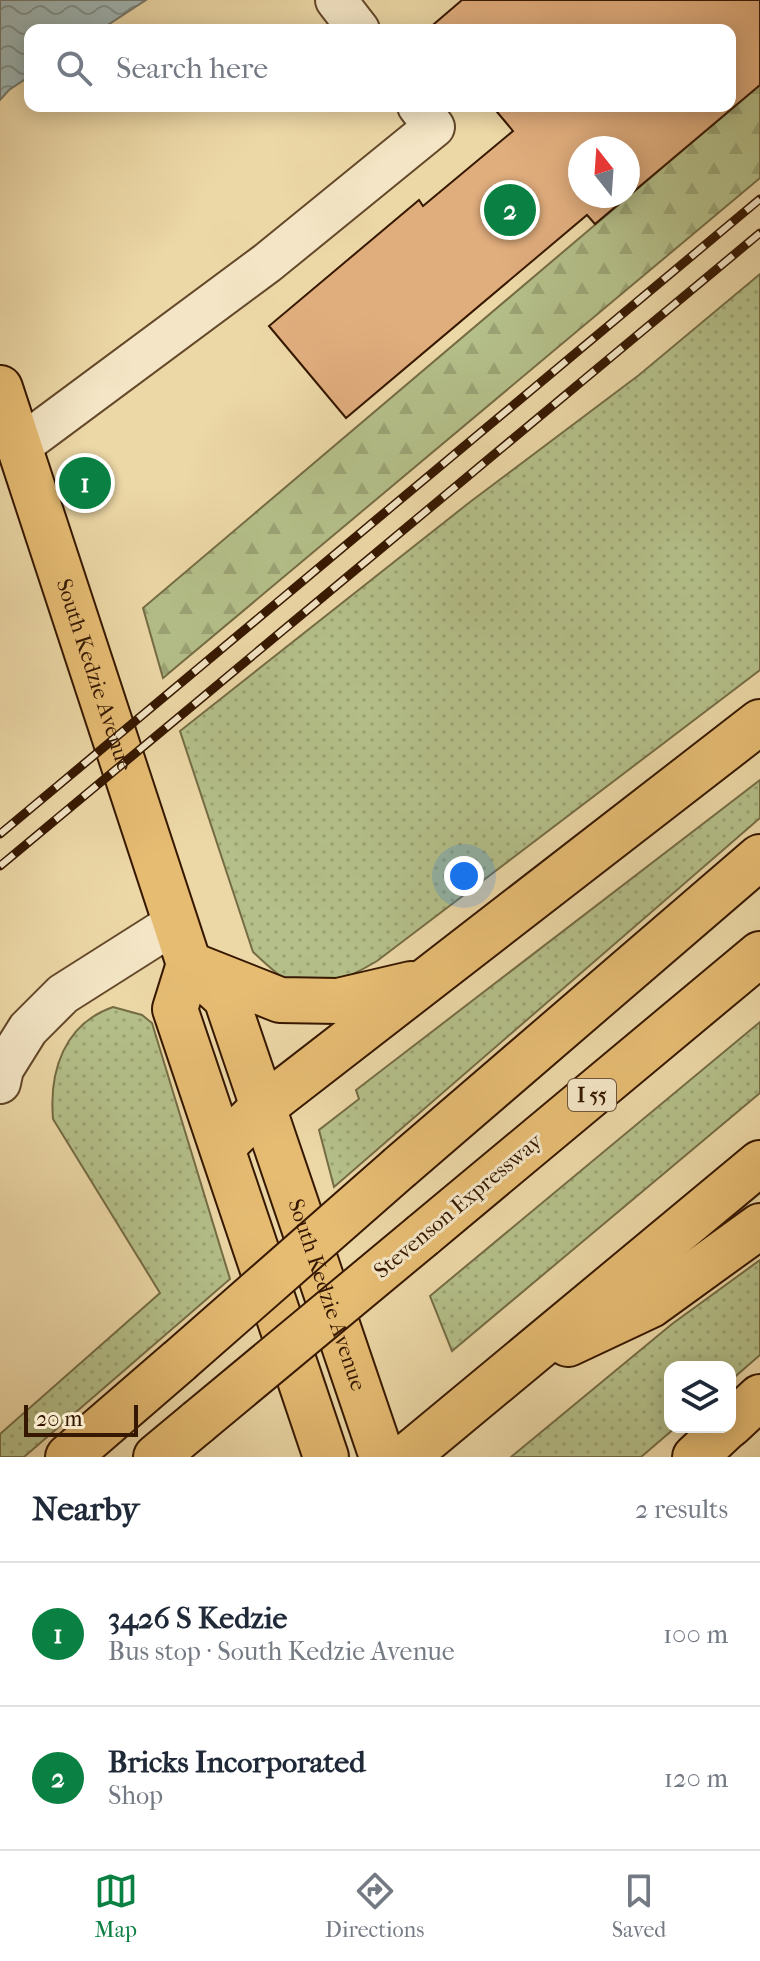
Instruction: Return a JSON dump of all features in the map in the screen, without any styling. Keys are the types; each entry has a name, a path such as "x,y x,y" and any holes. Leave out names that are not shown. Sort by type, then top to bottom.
{"main road":[{"name":"South Kedzie Avenue","path":"0,388 189,964 226,998 382,1457"},
{"path":"222,1147 263,1107 760,722"},
{"path":"68,1457 760,857"},
{"name":"Stevenson Expressway","path":"156,1457 760,954"},
{"path":"326,1457 175,1009 189,964 280,1000 338,1001 425,981"},
{"path":"406,1457 760,1163"},
{"path":"511,1370 651,1305 760,1226"},
{"path":"736,1419 760,1397"},
{"path":"695,1457 721,1433"}],"street":[{"path":"336,0 354,24"},
{"path":"19,447 267,263 434,127 423,112"},
{"path":"1,1073 28,1029 63,994 175,923"}],"green space":[{"path":"760,85 760,178 163,678 143,608 615,208 640,208 640,187 728,112 736,112 736,105"},
{"path":"760,274 760,670 377,961 331,982 306,984 282,977 253,952 180,731 470,502 639,375"},
{"path":"760,780 760,818 334,1187 319,1130 359,1099 356,1090"},
{"path":"113,1007 142,1015 152,1023 230,1279 24,1457 0,1457 0,1434 160,1293 53,1119 54,1084 63,1051 82,1025"},
{"path":"760,1022 760,1093 452,1351 430,1296"},
{"path":"760,1260 760,1355 736,1376 736,1361 664,1361 664,1433 669,1433 641,1457 511,1457 672,1324"}],"water":[{"path":"0,0 146,0 109,24 24,24 24,80 0,100"}],"building":[{"path":"462,0 760,0 760,85 736,105 736,24 434,24"},
{"path":"497,112 728,112 640,186 640,136 568,136 568,208 614,208 595,224 587,215 346,418 269,326 419,200 423,206 513,131"}],"railway":[{"path":"0,834 760,199"},
{"path":"0,866 760,233"}],"place":[{"name":"Bricks Incorporated","path":"510,210"},
{"name":"3426 S Kedzie","path":"85,483"}]}
